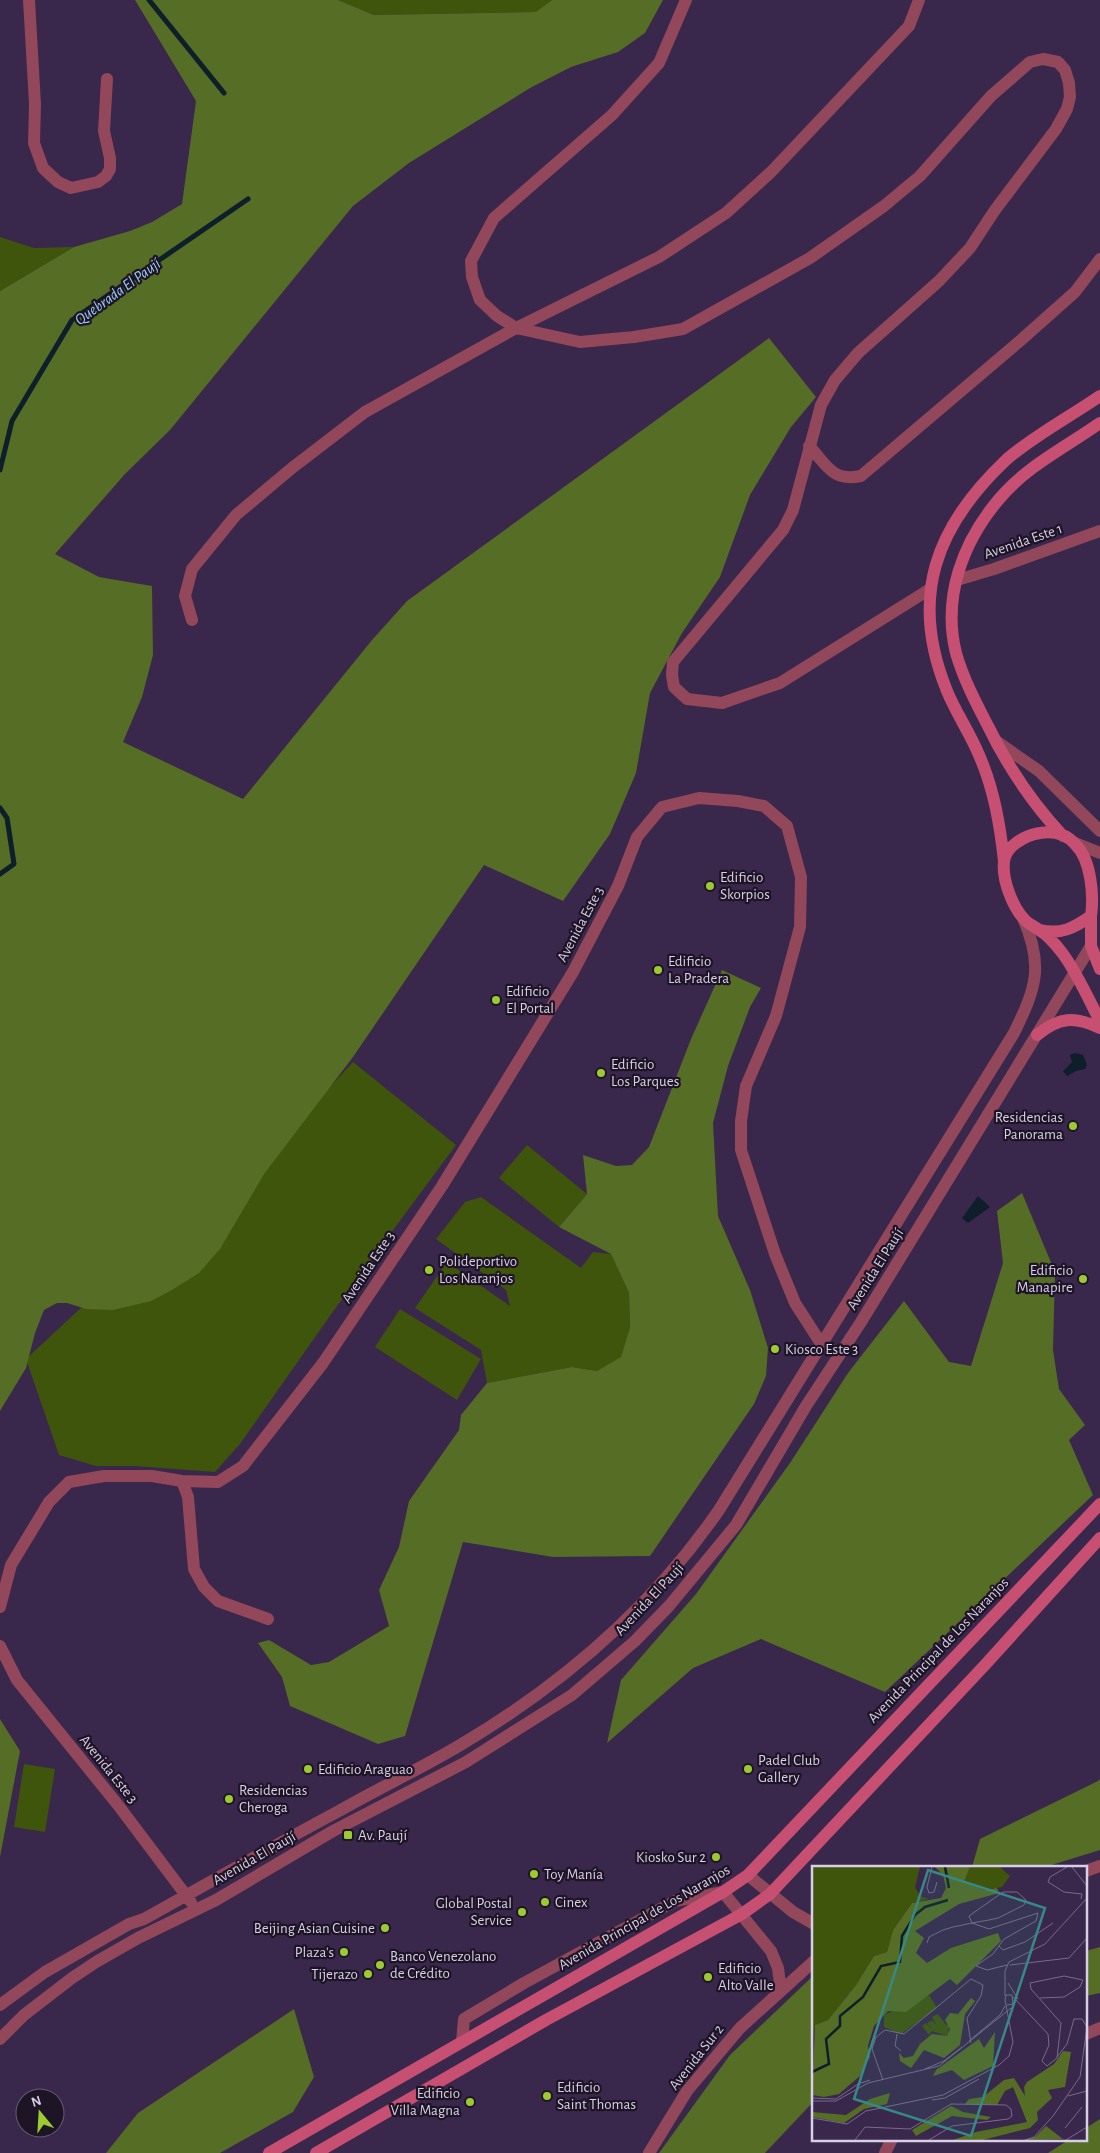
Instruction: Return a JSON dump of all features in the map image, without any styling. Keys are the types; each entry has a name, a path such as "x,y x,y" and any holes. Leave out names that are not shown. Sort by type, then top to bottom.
{"main road":[{"path":"1100,396 1008,459 974,495 947,536 933,570 930,589 929,628 946,689 979,754 991,787 1011,896 1022,918 1040,930 1064,955 1100,1021"},
{"path":"1063,836 1026,792 977,704 956,654 952,608 961,561 983,519 1000,497 1029,470 1100,423"},
{"path":"1004,862 1012,847 1027,836 1048,832 1063,836 1075,843 1086,860 1092,889 1094,909 1090,946 1100,969"},
{"path":"1040,930 1051,933 1069,930 1094,909"},
{"path":"1036,1035 1047,1027 1064,1020 1077,1020 1100,1028"},
{"name":"Avenida Principal de Los Naranjos","path":"269,2153 724,1892 748,1875 1100,1504"},
{"path":"316,2153 546,2020 742,1914 770,1894 984,1666 1100,1538"}],"street":[{"path":"29,0 35,104 34,143 43,168 58,182 71,188 98,182 110,169 110,158 104,131 107,79"},
{"path":"686,0 659,63 612,115 494,218 471,260 472,277 480,300 497,316 516,328 580,342 634,337 683,329 810,258 884,206 920,176 991,96 1030,62 1043,59 1058,62 1065,70 1069,83 1070,97 1067,109 1056,129 995,210 970,248 939,281 858,353 835,380 821,405 793,510 783,530 672,662 674,687 687,699 703,702 722,702 780,682 930,589"},
{"path":"192,620 185,596 192,569 236,515 365,412 516,328 659,257 726,213 771,172 909,26 919,0"},
{"path":"809,446 836,475 847,479 861,476 1075,292 1100,259"},
{"name":"Avenida Este 1","path":"957,580 994,569 1100,531"},
{"path":"996,741 1039,771 1100,831"},
{"name":"Avenida Este 3","path":"0,1607 11,1566 49,1502 69,1482 104,1476 152,1476 182,1481 218,1482 243,1466 323,1363 442,1186 573,972 618,886 637,837 662,808 699,798 738,801 764,806 788,826 802,877 800,927 776,1016 746,1086 741,1121 741,1150 776,1254 795,1303 822,1345 839,1354"},
{"path":"1075,843 1100,853"},
{"name":"Avenida El Paují","path":"0,2005 45,1972 129,1924 144,1919 461,1744 548,1686 599,1647 652,1594 704,1532 822,1345 1014,1033 1033,990 1036,962 1032,944 1022,918"},
{"name":"Avenida El Paují","path":"0,2039 24,2015 72,1978 138,1938 196,1910 333,1831 466,1762 572,1695 635,1641 669,1606 730,1533 1067,987 1090,946"},
{"path":"182,1481 188,1497 194,1569 204,1587 218,1601 268,1620"},
{"name":"Avenida Este 3","path":"0,1646 17,1680 118,1805 187,1895 196,1910"},
{"path":"1088,1870 1100,1866"},
{"path":"748,1875 770,1894 812,1923"},
{"path":"462,2042 464,2019 524,1983 676,1901 724,1892 771,1950 778,1968 781,1991"},
{"name":"Avenida Sur 2","path":"649,2153 687,2091 740,2028 812,1962"},
{"path":"1088,2033 1100,2028"},
{"path":"885,2153 892,2140"}],"green space":[{"path":"135,0 338,0 374,15 536,12 552,0 663,0 645,33 618,52 571,67 530,88 409,163 353,206 170,430 125,474 55,554 99,577 152,586 153,655 142,697 123,742 243,799 372,640 407,601 769,338 816,397 791,427 750,495 720,577 682,633 650,693 636,773 610,834 563,901 484,865 353,1057 264,1174 220,1249 199,1273 151,1301 113,1310 86,1309 67,1303 57,1303 44,1310 35,1333 26,1368 0,1411 0,291 74,247 130,231 152,222 182,204 196,101"},
{"path":"338,0 552,0 537,12 374,15"},
{"path":"0,237 34,248 74,247 0,291"},
{"path":"722,970 761,988 750,1007 728,1066 713,1123 718,1216 750,1290 768,1348 766,1376 754,1404 650,1556 553,1557 463,1542 405,1736 378,1744 290,1706 282,1677 258,1643 269,1640 311,1665 329,1662 389,1626 379,1590 399,1547 409,1501 459,1430 461,1415 487,1383 572,1367 597,1371 621,1357 630,1327 629,1293 611,1254 559,1227 587,1194 583,1155 616,1166 632,1165 649,1147 691,1039"},
{"path":"353,1062 456,1145 337,1306 240,1444 215,1472 134,1466 96,1466 59,1455 26,1359 143,1250 209,1218"},
{"path":"527,1145 587,1194 559,1227 499,1178"},
{"path":"1022,1193 1055,1272 1053,1350 1059,1389 1085,1425 1069,1440 1093,1495 885,1692 761,1639 693,1668 607,1743 621,1680 696,1594 790,1463 848,1373 904,1301 949,1362 971,1366 1003,1263 997,1211"},
{"path":"481,1197 581,1268 593,1252 611,1254 629,1293 630,1327 621,1358 597,1371 572,1367 487,1383 481,1350 415,1308 447,1262 510,1306 506,1290 436,1239 465,1202"},
{"path":"400,1309 481,1359 457,1400 375,1347"},
{"path":"0,1719 20,1751 0,1857"},
{"path":"24,1764 55,1769 45,1832 14,1827"},
{"path":"1100,1779 1100,1850 1048,1866 972,1866 980,1839"},
{"path":"1100,1947 1100,1993 1088,1996 1088,1950"},
{"path":"812,1977 812,2103 765,2153 659,2153 730,2055"},
{"path":"294,2009 314,2077 293,2112 220,2153 106,2153 138,2113"},
{"path":"1100,2119 1100,2153 1048,2153 1068,2140 1088,2140 1088,2127"}],"water":[{"path":"1075,1053 1083,1055 1087,1065 1085,1069 1067,1076 1063,1071 1072,1062 1070,1055"},
{"path":"978,1196 990,1207 968,1223 962,1218"}],"waterway":[{"name":"Quebrada El Paují","path":"149,0 224,93"},
{"name":"Quebrada El Paují","path":"0,470 12,421 72,320 248,199"},
{"name":"Quebrada El Paují","path":"0,808 7,818 14,864 0,874"}],"place":[{"name":"Edificio Skorpios","path":"710,886"},
{"name":"Edificio La Pradera","path":"658,970"},
{"name":"Edificio El Portal","path":"496,1000"},
{"name":"Edificio Los Parques","path":"601,1073"},
{"name":"Residencias Panorama","path":"1073,1126"},
{"name":"Polideportivo Los Naranjos","path":"429,1270"},
{"name":"Edificio Manapire","path":"1083,1279"},
{"name":"Kiosco Este 3","path":"775,1349"},
{"name":"Edificio Araguao","path":"308,1769"},
{"name":"Padel Club Gallery","path":"748,1769"},
{"name":"Residencias Cheroga","path":"229,1799"},
{"name":"Av. Paují","path":"348,1835"},
{"name":"Kiosko Sur 2","path":"716,1857"},
{"name":"Toy Manía","path":"534,1874"},
{"name":"Cinex","path":"545,1902"},
{"name":"Global Postal Service","path":"522,1912"},
{"name":"Beijing Asian Cuisine","path":"385,1928"},
{"name":"Plaza's","path":"344,1952"},
{"name":"Banco Venezolano de Crédito","path":"380,1965"},
{"name":"Tijerazo","path":"368,1974"},
{"name":"Edificio Alto Valle","path":"708,1977"},
{"name":"Edificio Saint Thomas","path":"547,2096"},
{"name":"Edificio Villa Magna","path":"470,2102"}]}
